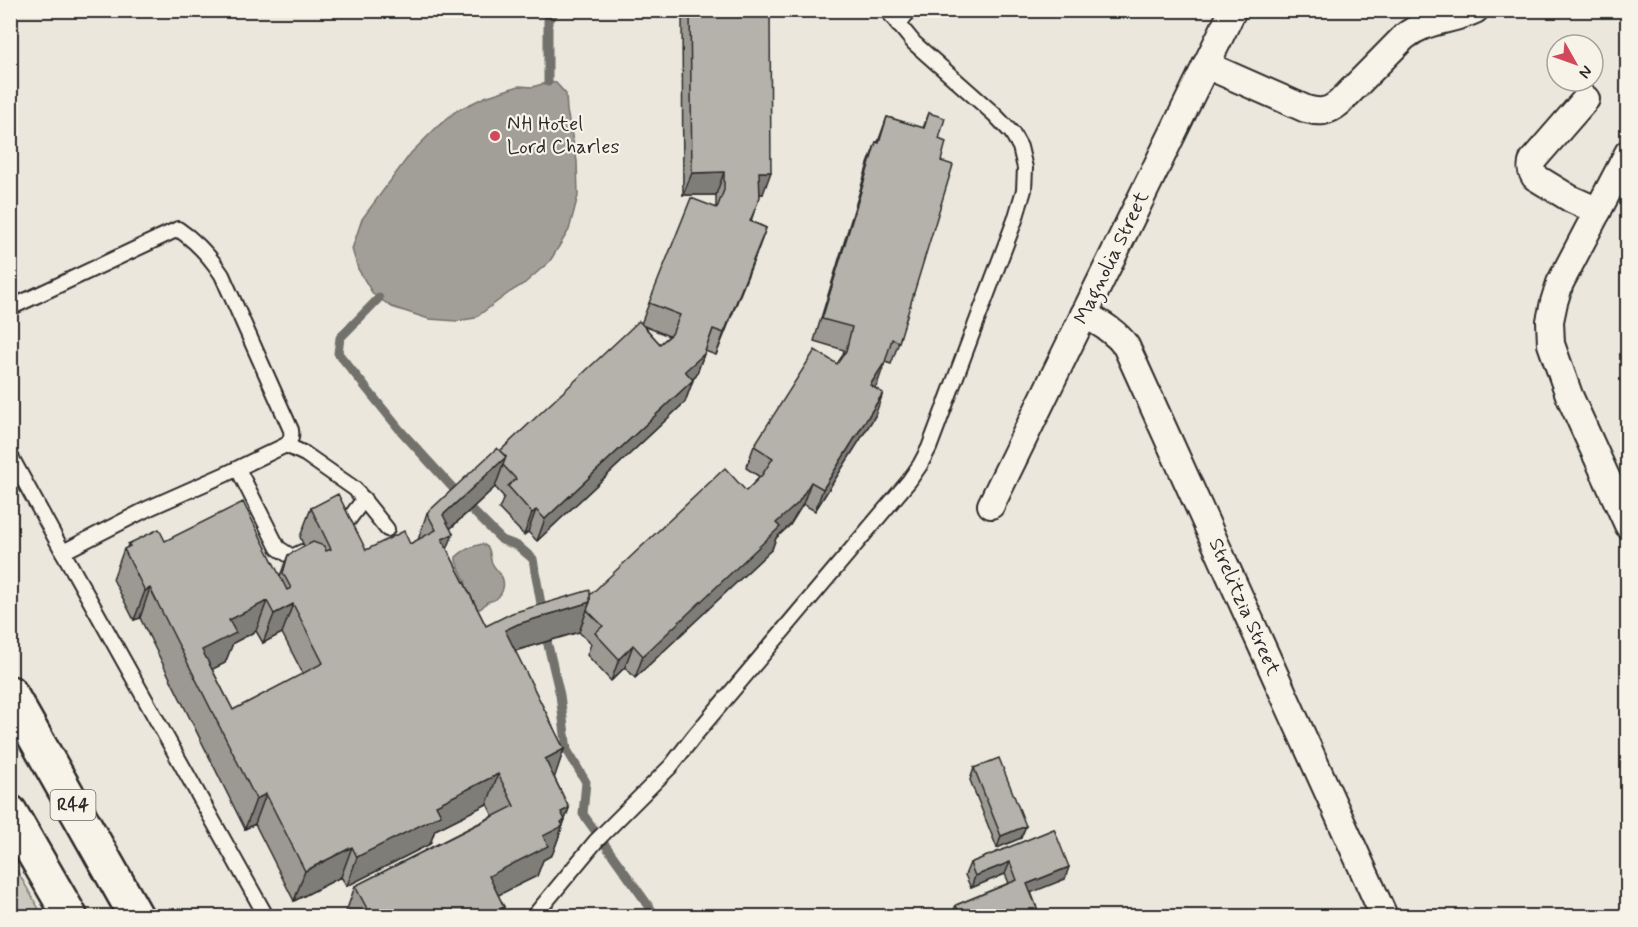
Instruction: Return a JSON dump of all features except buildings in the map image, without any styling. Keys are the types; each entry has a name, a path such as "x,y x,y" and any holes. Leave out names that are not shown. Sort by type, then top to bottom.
{"main road":[{"name":"R44","path":"10,693 136,916"},
{"path":"10,812 70,916"}],"street":[{"name":"Magnolia Street","path":"991,505 1233,10"},
{"path":"1206,65 1306,109 1330,111 1413,30 1475,10"},
{"path":"1586,99 1533,160 1531,166 1535,177 1571,199 1598,211"},
{"path":"1628,153 1560,283 1550,321 1551,344 1569,395 1628,525"},
{"name":"Strelitzia Street","path":"1084,314 1111,329 1126,346 1384,916"}],"lane":[{"path":"534,916 596,841 671,766 909,481 929,448 1015,220 1024,190 1025,168 1020,147 1012,133 994,114 914,43 887,10"},
{"path":"898,25 909,11"},
{"path":"10,308 178,229 200,246 213,260 222,275 291,430 292,435 286,445 147,509 63,552"},
{"path":"286,445 305,454 342,478 355,489 387,529"},
{"path":"10,455 266,916"},
{"path":"238,468 278,548 292,558 306,550"},
{"path":"333,536 340,532 364,500"}],"shaded area":[{"path":"548,82 556,83 566,94 577,161 578,196 569,230 550,261 525,283 475,318 457,321 429,319 392,307 373,294 358,269 352,249 362,219 411,153 456,111 485,97 519,86 533,87"},
{"path":"482,544 489,549 492,563 502,577 503,584 499,597 487,602 480,609 475,608 456,557"},
{"path":"11,860 43,916 11,916"}],"waterway":[{"path":"548,82 548,20 557,10"},
{"path":"379,298 340,338 338,353 400,430 462,498"},
{"path":"471,509 502,540 518,546 533,559 543,615"},
{"path":"547,641 560,695 567,750 586,782 583,814 656,916"}],"place":[{"name":"NH Hotel Lord Charles","path":"495,136"}]}
